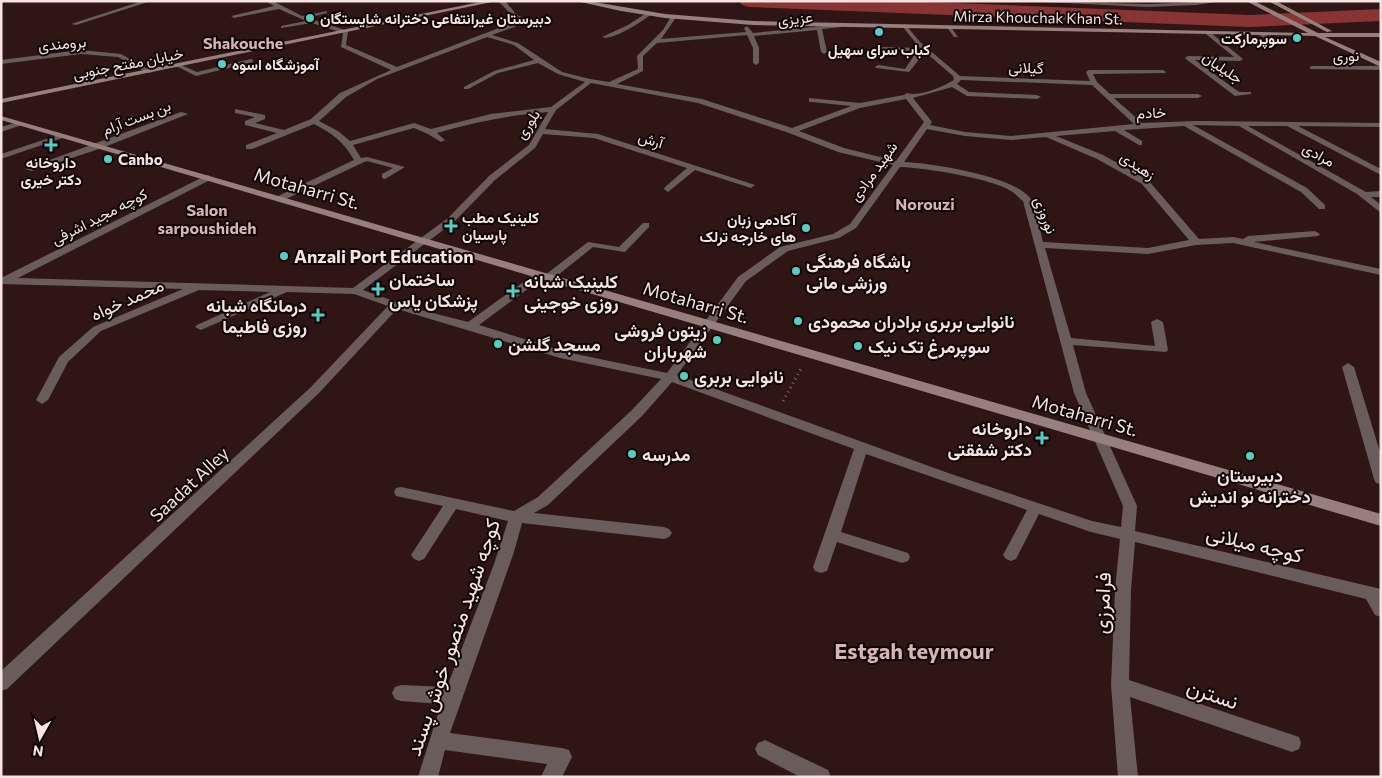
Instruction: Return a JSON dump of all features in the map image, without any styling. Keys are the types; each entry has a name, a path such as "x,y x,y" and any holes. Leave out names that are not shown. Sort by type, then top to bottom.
{"main road":[{"name":"خیابان مفتح جنوبی","path":"1,101 494,1"},
{"name":"Mirza Khouchak Khan St.","path":"579,1 606,8 674,16 744,21 1293,35 1379,35"},
{"path":"1249,1 1381,66"},
{"path":"1271,1 1293,14 1355,43"},
{"path":"1320,26 1379,35"},
{"path":"1293,35 1329,39"},
{"name":"Motaharri St.","path":"1,118 1381,520"}],"street":[{"path":"249,147 314,121 343,95 375,78 528,22 515,16 506,4 500,1"},
{"path":"1026,1 1192,4 1220,1"},
{"path":"267,2 301,17 346,32 343,46 398,70"},
{"path":"123,4 147,4"},
{"path":"74,24 135,5"},
{"path":"234,16 280,7"},
{"path":"301,17 325,12"},
{"path":"605,37 630,26 650,13"},
{"path":"100,16 114,18"},
{"path":"611,84 641,70 640,56 665,31 674,16"},
{"path":"283,28 313,21"},
{"path":"744,21 756,48 756,63"},
{"name":"عزیزی","path":"655,40 750,34 843,25"},
{"path":"792,131 862,104 929,92 953,85 958,81 957,78 924,50 905,26"},
{"path":"819,27 824,52"},
{"path":"948,27 956,36"},
{"name":"جلیلیان","path":"1208,33 1240,60 1188,58 1238,94 1249,94"},
{"path":"1261,34 1272,41"},
{"path":"487,36 516,44 560,73 590,80"},
{"path":"882,48 924,50"},
{"path":"878,67 908,71 924,50"},
{"path":"466,88 496,72 541,60"},
{"path":"179,66 196,74 251,61"},
{"name":"نوری","path":"1312,68 1381,66"},
{"path":"1140,126 1094,83 1089,72 1163,72"},
{"name":"گیلانی","path":"957,78 1094,83"},
{"name":"نوروزی","path":"590,80 699,101 792,131 841,150 898,164 917,165 995,181 1015,189 1027,200 1041,244 1080,393 1098,437"},
{"name":"بلوری","path":"355,291 451,220 492,178 532,146 553,109 590,80"},
{"path":"953,85 967,94 1037,97"},
{"path":"907,95 928,122 925,126"},
{"path":"997,95 1000,104"},
{"path":"1108,96 1198,96"},
{"path":"812,100 862,104"},
{"path":"430,132 471,119 520,111 553,109"},
{"path":"238,111 262,117 248,123 285,133"},
{"name":"بن بست آرام","path":"29,169 99,146 184,114"},
{"path":"314,121 343,136 351,144 359,161"},
{"path":"1,130 21,124"},
{"path":"1185,124 1304,190 1322,207"},
{"name":"خادم","path":"925,126 965,134 1011,138 1140,126 1185,124 1381,126"},
{"name":"مرادی","path":"1241,124 1363,195 1381,210"},
{"path":"351,144 414,125 430,132 441,140"},
{"path":"1289,125 1381,173"},
{"name":"شهید مرادی","path":"709,324 742,279 765,261 784,249 836,236 853,226 863,209 925,126"},
{"path":"1116,128 1139,143"},
{"name":"آرش","path":"540,131 595,136 751,185"},
{"name":"زهیدی","path":"1046,135 1100,157 1145,182 1196,242"},
{"path":"1,157 64,136"},
{"path":"279,199 367,159 401,166 385,176"},
{"path":"668,189 693,167"},
{"name":"کوچه مجید اشرفی","path":"3,281 207,178"},
{"path":"1363,195 1381,194"},
{"path":"470,326 591,244 621,250 646,225"},
{"path":"1041,244 1148,251 1196,242 1315,234"},
{"path":"1233,240 1381,272"},
{"name":"کوچه میلانی","path":"3,281 355,291 394,305 564,355 670,377 862,447 1091,526 1376,595"},
{"name":"محمد خواه","path":"42,400 63,360 97,329 200,286"},
{"path":"201,327 288,288"},
{"name":"Saadat Alley","path":"1,683 315,390 394,305"},
{"path":"1067,341 1162,350 1157,322"},
{"name":"کوچه شهید منصور خوش پسند","path":"428,777 453,696 511,539 516,516 543,500 637,413 670,377 709,324"},
{"path":"1348,367 1380,475"},
{"name":"فرامرزی","path":"1098,437 1130,506 1123,590 1120,685 1128,777"},
{"path":"821,567 862,447"},
{"path":"401,492 516,516 664,533"},
{"path":"419,555 453,503"},
{"path":"1010,555 1035,508"},
{"path":"832,535 902,557"},
{"path":"1376,595 1381,610"},
{"name":"نسترن","path":"1120,685 1292,744"},
{"path":"401,693 453,696"},
{"path":"438,740 562,757 551,777"},
{"path":"765,749 821,777"}],"lane":[{"name":"برومندی","path":"1,62 81,52 119,55 150,72"}],"path":[{"path":"776,416 809,353"}],"waterway":[{"path":"749,1 1250,21 1381,15"}],"place":[{"name":"دبیرستان غیرانتفاعی دخترانه شایستگان","path":"310,18"},
{"name":"کباب سرای سهیل","path":"879,32"},
{"name":"سوپرمارکت","path":"1297,38"},
{"name":"آموزشگاه اسوه","path":"222,64"},
{"name":"داروخانه دکتر خیری","path":"51,145"},
{"name":"Canbo","path":"108,159"},
{"name":"کلینیک مطب پارسیان","path":"451,226"},
{"name":"آکادمی زبان های خارجه ترلک","path":"806,228"},
{"name":"Anzali Port Education","path":"284,256"},
{"name":"باشگاه فرهنگی ورزشی مانی","path":"796,271"},
{"name":"ساختمان پزشکان یاس","path":"378,289"},
{"name":"کلینیک شبانه روزی خوجینی","path":"513,291"},
{"name":"درمانگاه شبانه روزی فاطیما","path":"318,315"},
{"name":"نانوایی بربری برادران محمودی","path":"798,321"},
{"name":"زیتون فروشی شهرباران","path":"717,340"},
{"name":"مسجد گلشن","path":"498,344"},
{"name":"سوپرمرغ تک نیک","path":"858,346"},
{"name":"نانوایی بربری","path":"684,376"},
{"name":"داروخانه دکتر شفقتی","path":"1042,438"},
{"name":"مدرسه","path":"632,454"},
{"name":"دبیرستان دخترانه نو اندیش","path":"1250,456"}],"district":[{"name":"Shakouche","path":"243,42"},
{"name":"Norouzi","path":"925,203"},
{"name":"Salon sarpoushideh","path":"207,218"},
{"name":"Estgah teymour","path":"914,650"}]}
